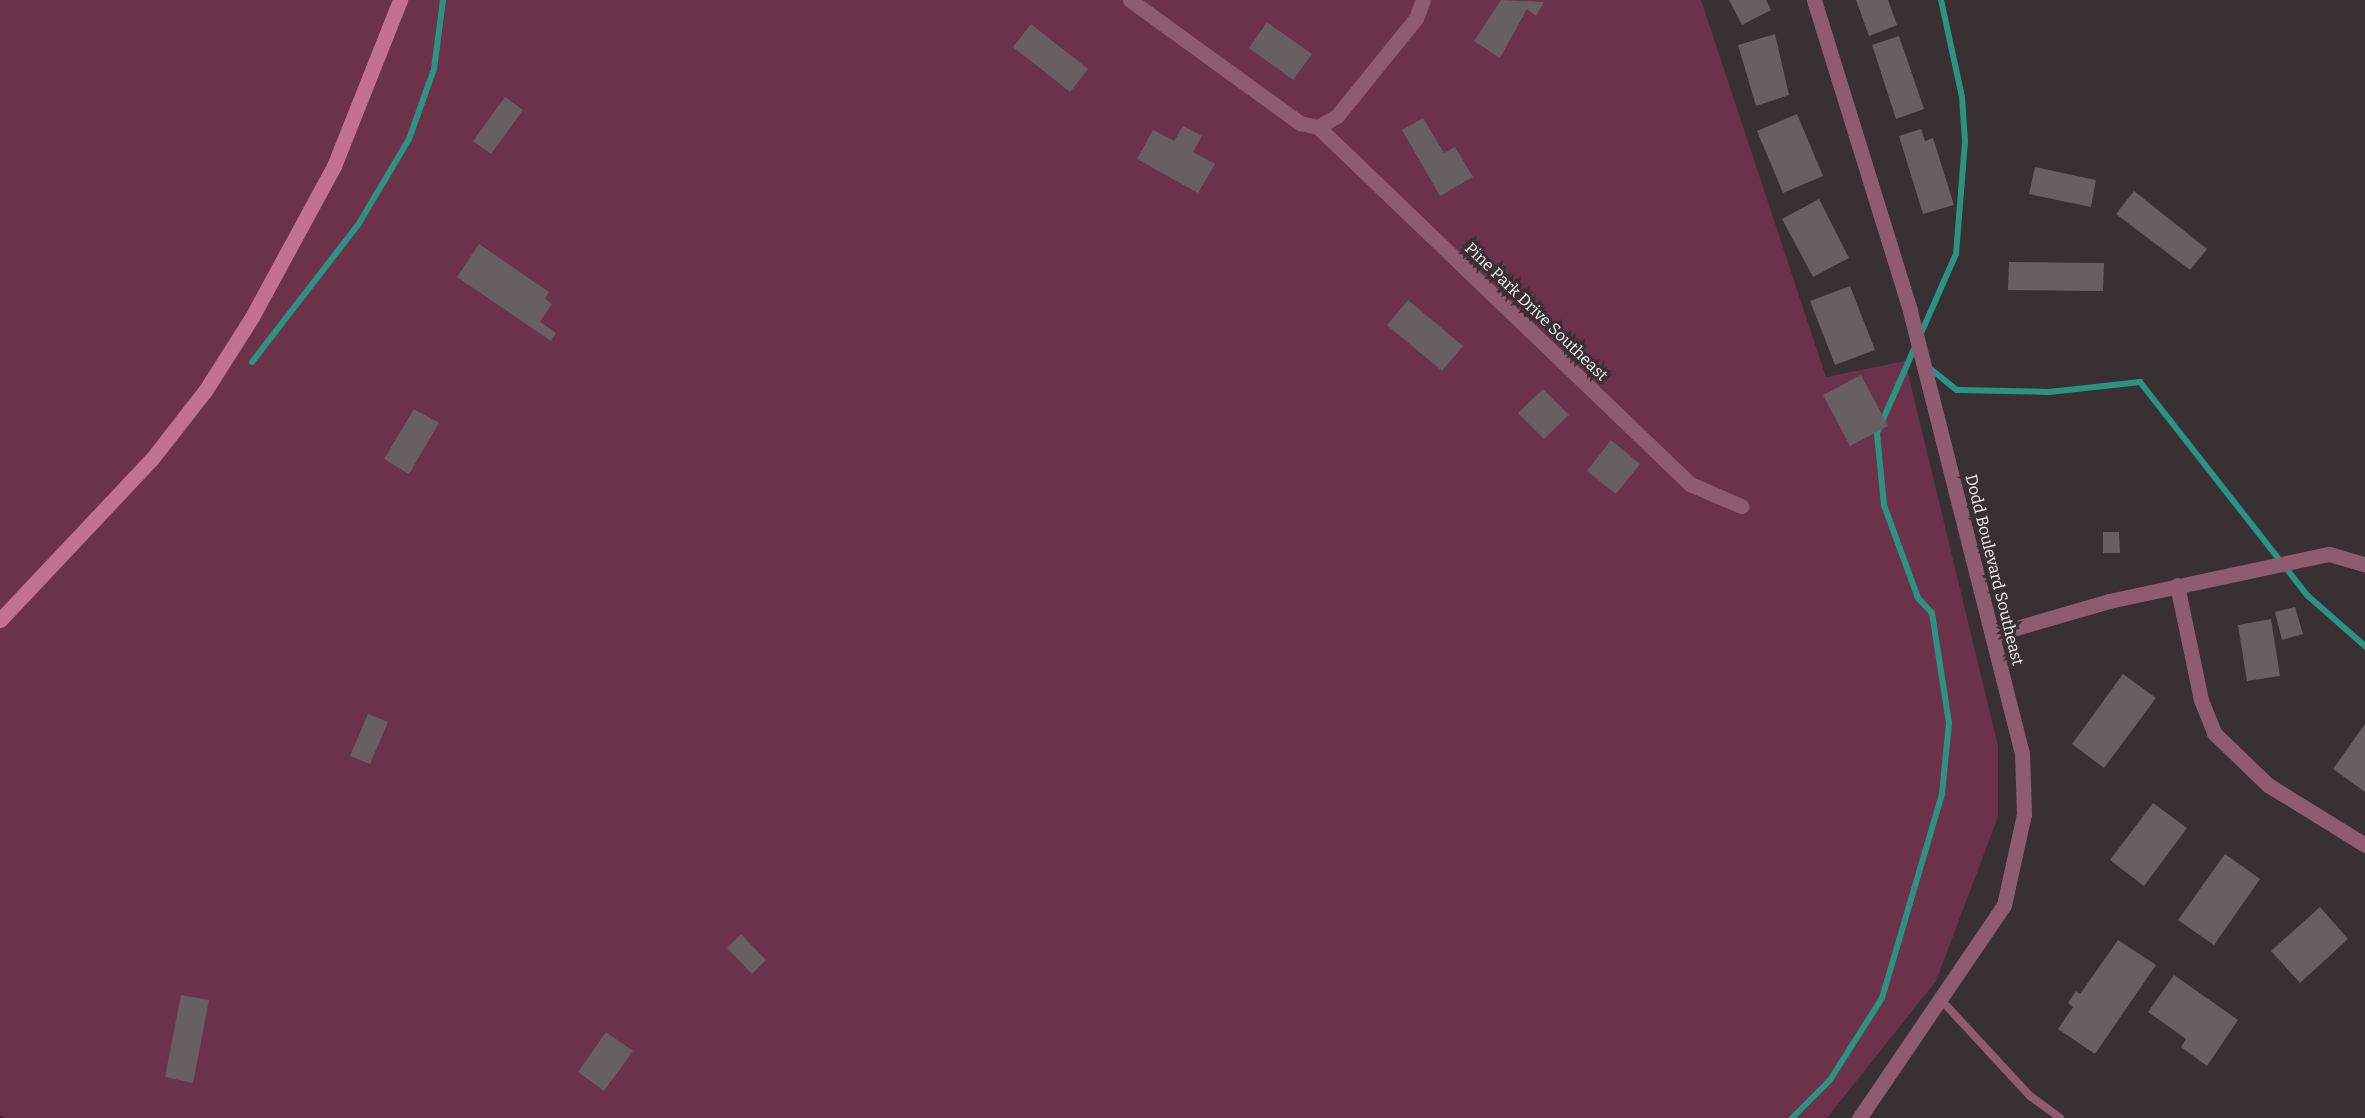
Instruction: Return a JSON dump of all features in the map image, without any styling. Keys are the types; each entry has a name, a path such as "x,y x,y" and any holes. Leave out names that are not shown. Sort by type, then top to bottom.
{"street":[{"path":"0,620 143,469 205,391 252,317 334,166 400,0"},
{"name":"Pine Park Drive Southeast","path":"1130,0 1300,123 1318,127 1690,484 1741,506"},
{"path":"1318,127 1337,116 1416,18 1423,0"},
{"name":"Dodd Boulevard Southeast","path":"1814,0 1910,311 2022,753 2024,814 2004,904 1943,1002 1859,1118"},
{"path":"1992,635 2177,585 2329,554 2365,564"},
{"path":"2177,585 2201,700 2214,733 2268,785 2365,845"}],"lane":[{"path":"1943,1002 2030,1096 2060,1118"}],"shaded area":[{"path":"0,0 1701,0 1826,377 1905,361 1998,746 1998,817 1936,981 1827,1118 5,1118 0,1115"}],"building":[{"path":"1501,0 1544,2 1536,16 1527,9 1500,58 1474,41"},
{"path":"1729,0 1766,0 1771,10 1742,25"},
{"path":"1856,0 1888,0 1897,25 1869,36"},
{"path":"1267,22 1312,54 1293,80 1249,48"},
{"path":"1031,24 1088,69 1070,92 1013,47"},
{"path":"1775,34 1789,95 1756,106 1738,45"},
{"path":"1899,36 1924,109 1896,119 1872,45"},
{"path":"505,97 523,110 491,154 473,141"},
{"path":"1797,114 1823,176 1783,193 1757,131"},
{"path":"1423,118 1444,153 1455,147 1473,177 1440,196 1402,130"},
{"path":"1183,126 1202,136 1193,152 1215,164 1198,193 1137,159 1153,130 1174,141"},
{"path":"1921,129 1925,141 1933,138 1954,205 1923,214 1899,136"},
{"path":"2035,167 2096,180 2091,207 2029,194"},
{"path":"2134,191 2207,249 2190,270 2116,214"},
{"path":"1819,199 1849,258 1813,277 1782,219"},
{"path":"479,244 549,292 545,299 552,304 540,322 556,333 551,341 457,277"},
{"path":"2009,262 2104,263 2103,291 2008,290"},
{"path":"1850,286 1875,350 1835,365 1810,301"},
{"path":"1408,300 1463,346 1442,371 1387,325"},
{"path":"1861,375 1888,426 1850,446 1823,395"},
{"path":"1543,389 1569,415 1544,439 1518,413"},
{"path":"414,409 439,423 409,474 384,459"},
{"path":"1611,440 1640,464 1616,494 1587,471"},
{"path":"2103,532 2119,532 2120,553 2103,553"},
{"path":"2295,607 2303,634 2282,640 2275,612"},
{"path":"2271,619 2280,676 2247,681 2238,625"},
{"path":"2123,674 2156,698 2104,768 2072,744"},
{"path":"368,714 388,722 370,764 350,756"},
{"path":"2365,724 2365,792 2333,769"},
{"path":"2153,803 2187,828 2144,886 2110,860"},
{"path":"2225,854 2260,879 2214,945 2178,920"},
{"path":"2320,907 2348,939 2300,983 2271,951"},
{"path":"741,934 766,960 752,974 727,948"},
{"path":"2118,940 2156,965 2095,1054 2058,1029 2073,1007 2068,1003 2076,991 2080,994"},
{"path":"2174,975 2238,1020 2207,1066 2181,1047 2186,1039 2148,1012"},
{"path":"181,995 209,1000 193,1083 165,1077"},
{"path":"606,1032 633,1051 604,1091 578,1072"}],"waterway":[{"path":"252,362 358,225 409,139 434,69 443,0"},
{"path":"1792,1118 1830,1080 1882,998 1942,794 1949,723 1932,613 1918,598 1884,505 1877,433 1956,254 1965,141 1962,97 1941,0"},
{"path":"1927,366 1957,390 2049,392 2140,382 2308,596 2365,646"}]}
